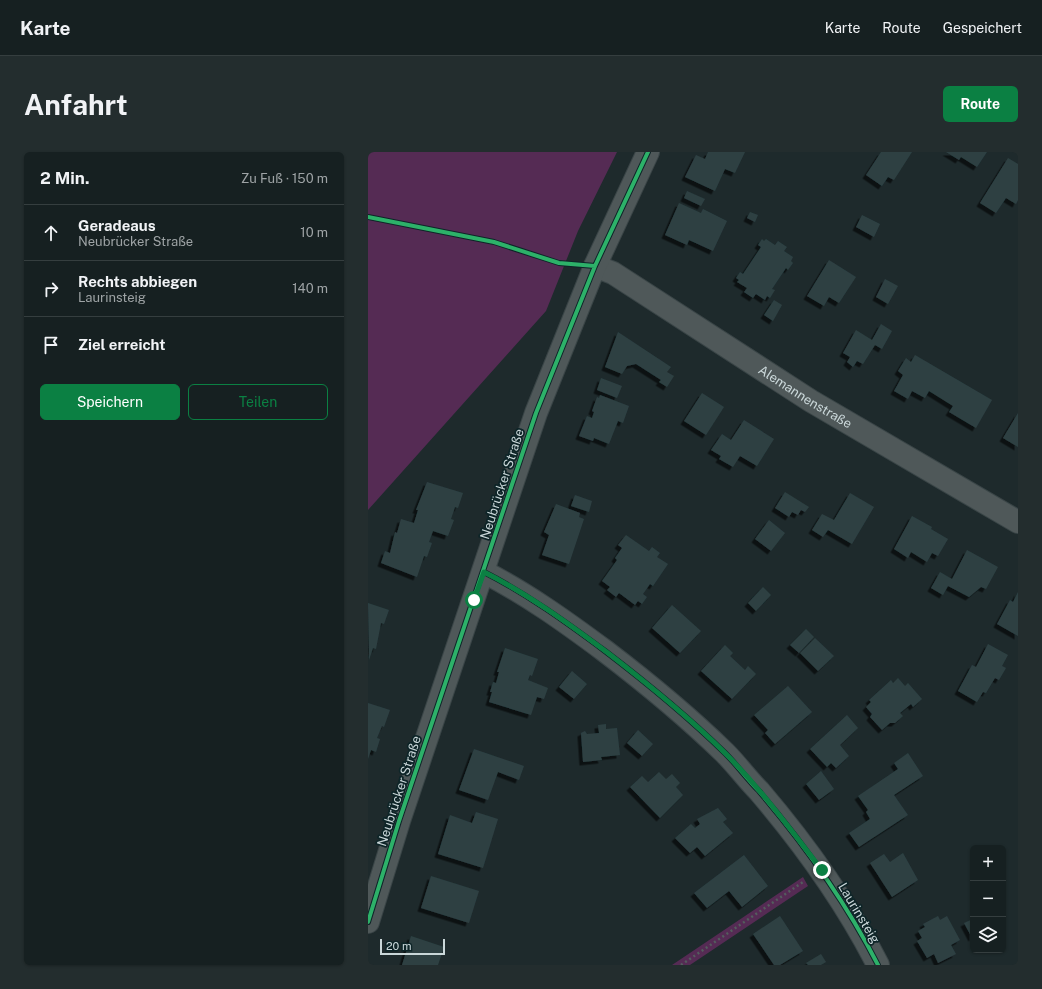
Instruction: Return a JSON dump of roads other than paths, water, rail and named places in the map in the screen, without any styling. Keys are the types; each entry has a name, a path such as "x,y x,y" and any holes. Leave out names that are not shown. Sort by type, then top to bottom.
{"street":[{"name":"Neubrücker Straße","path":"368,922 402,813 536,413 595,266 648,152"},
{"name":"Alemannenstraße","path":"595,266 613,273 811,401 1018,522"},
{"name":"Laurinsteig","path":"484,572 534,601 581,633 666,700 726,754 774,809 822,870 865,939 878,965"}]}
